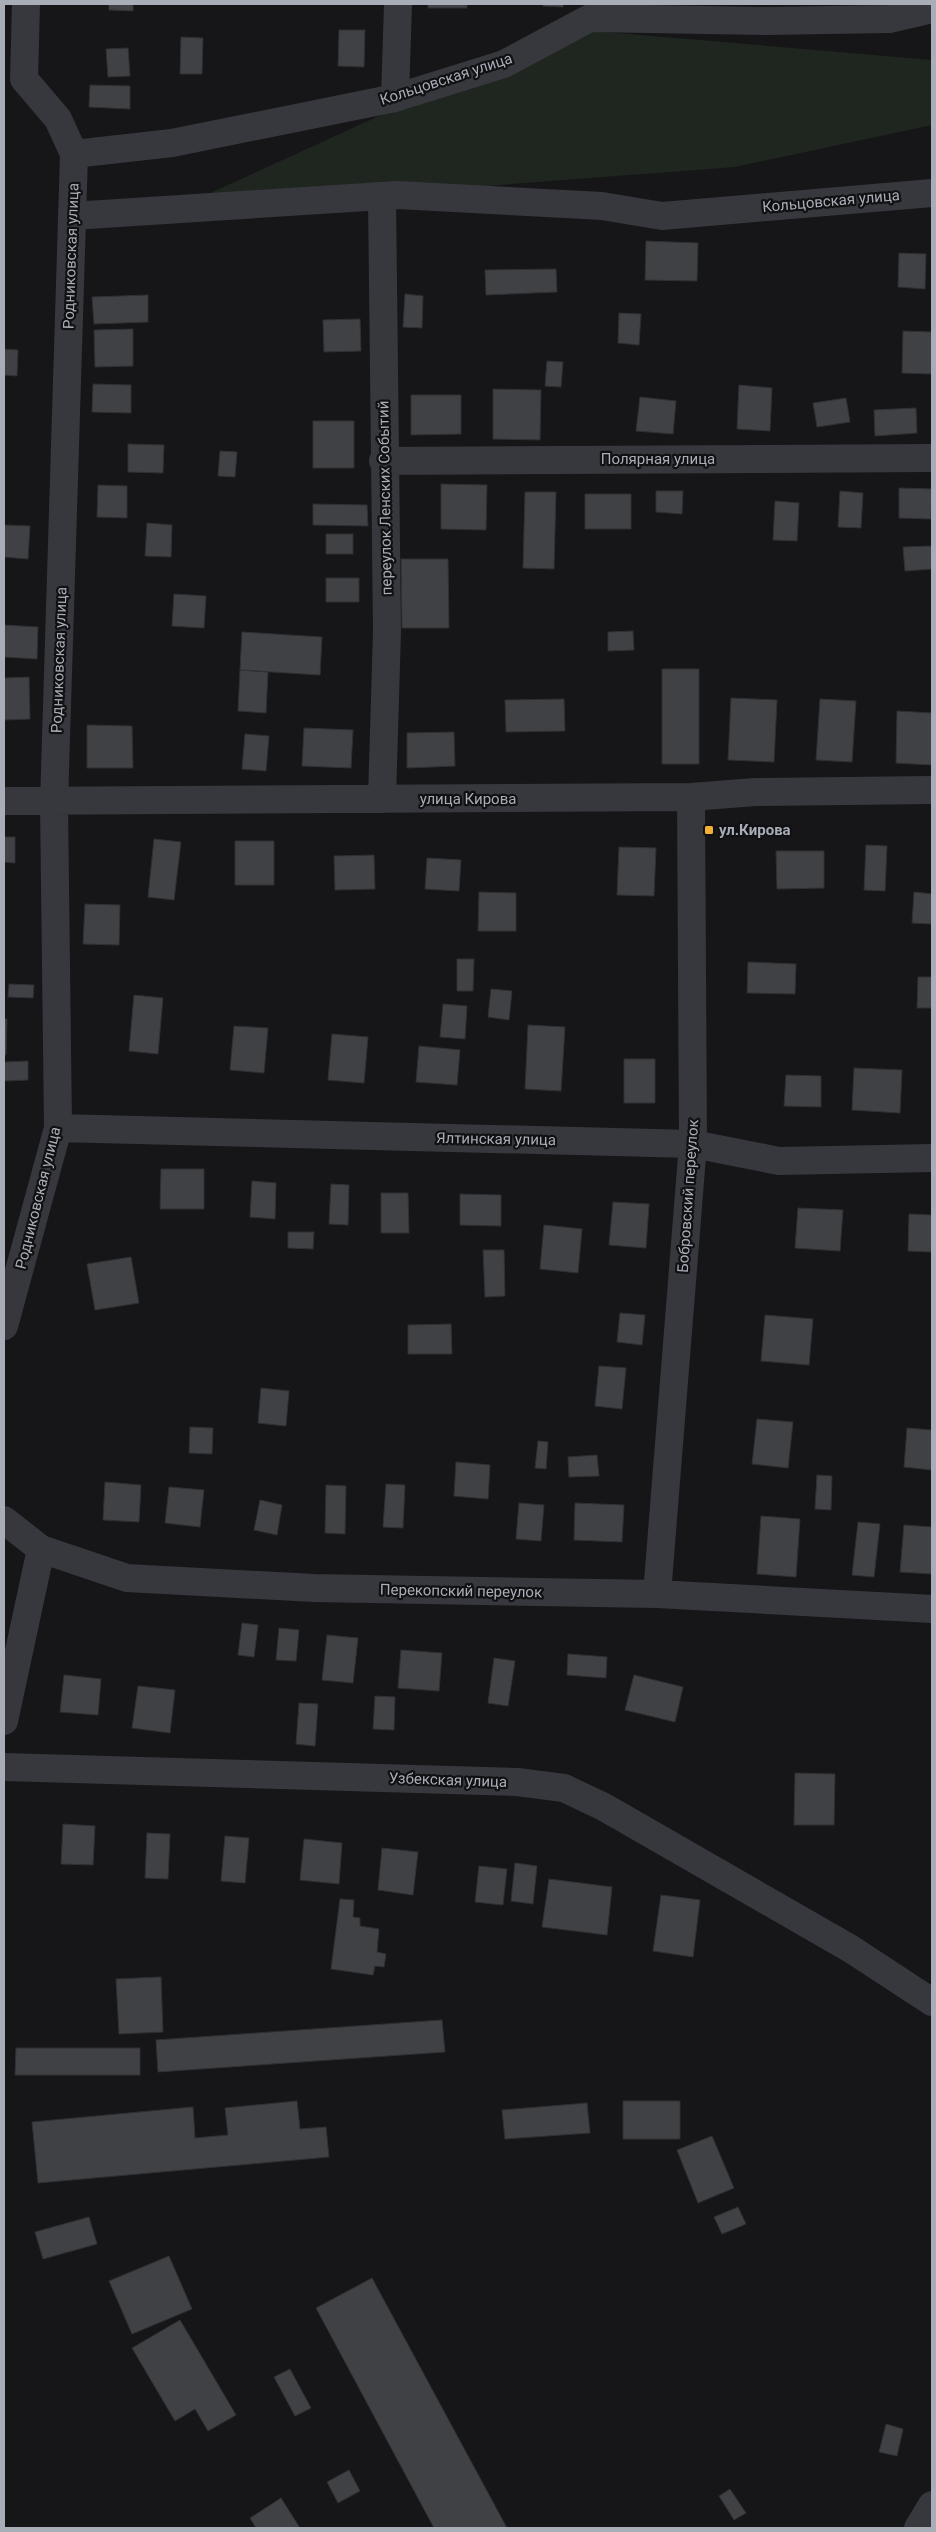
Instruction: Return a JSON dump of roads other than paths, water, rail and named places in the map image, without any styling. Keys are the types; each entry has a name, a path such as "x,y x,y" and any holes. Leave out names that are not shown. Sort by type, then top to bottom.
{"street":[{"name":"Родниковская улица","path":"4,1326 58,1128 54,803 74,154 58,119 14,83 26,4"},
{"path":"395,98 398,4"},
{"name":"Кольцовская улица","path":"74,154 172,143 395,98 504,64 590,18 768,21 889,19 932,10"},
{"name":"Кольцовская улица","path":"72,216 397,195 602,206 662,216 932,193"},
{"name":"переулок Ленских Событий","path":"382,196 383,461 387,631 382,799"},
{"name":"Полярная улица","path":"383,461 932,458"},
{"name":"улица Кирова","path":"4,801 54,803 691,797 755,792 932,790"},
{"name":"Бобровский переулок","path":"656,1594 693,1144 691,797"},
{"name":"Ялтинская улица","path":"58,1128 693,1144 779,1161 932,1158"},
{"name":"Перекопский переулок","path":"4,1520 41,1549 127,1578 314,1588 656,1594 932,1610"},
{"path":"4,1722 41,1549"},
{"name":"Узбекская улица","path":"4,1767 517,1782 564,1788 604,1806 851,1949 932,2002"},
{"path":"918,2528 932,2505"}],"place":[{"name":"ул.Кирова","path":"709,830"}]}
